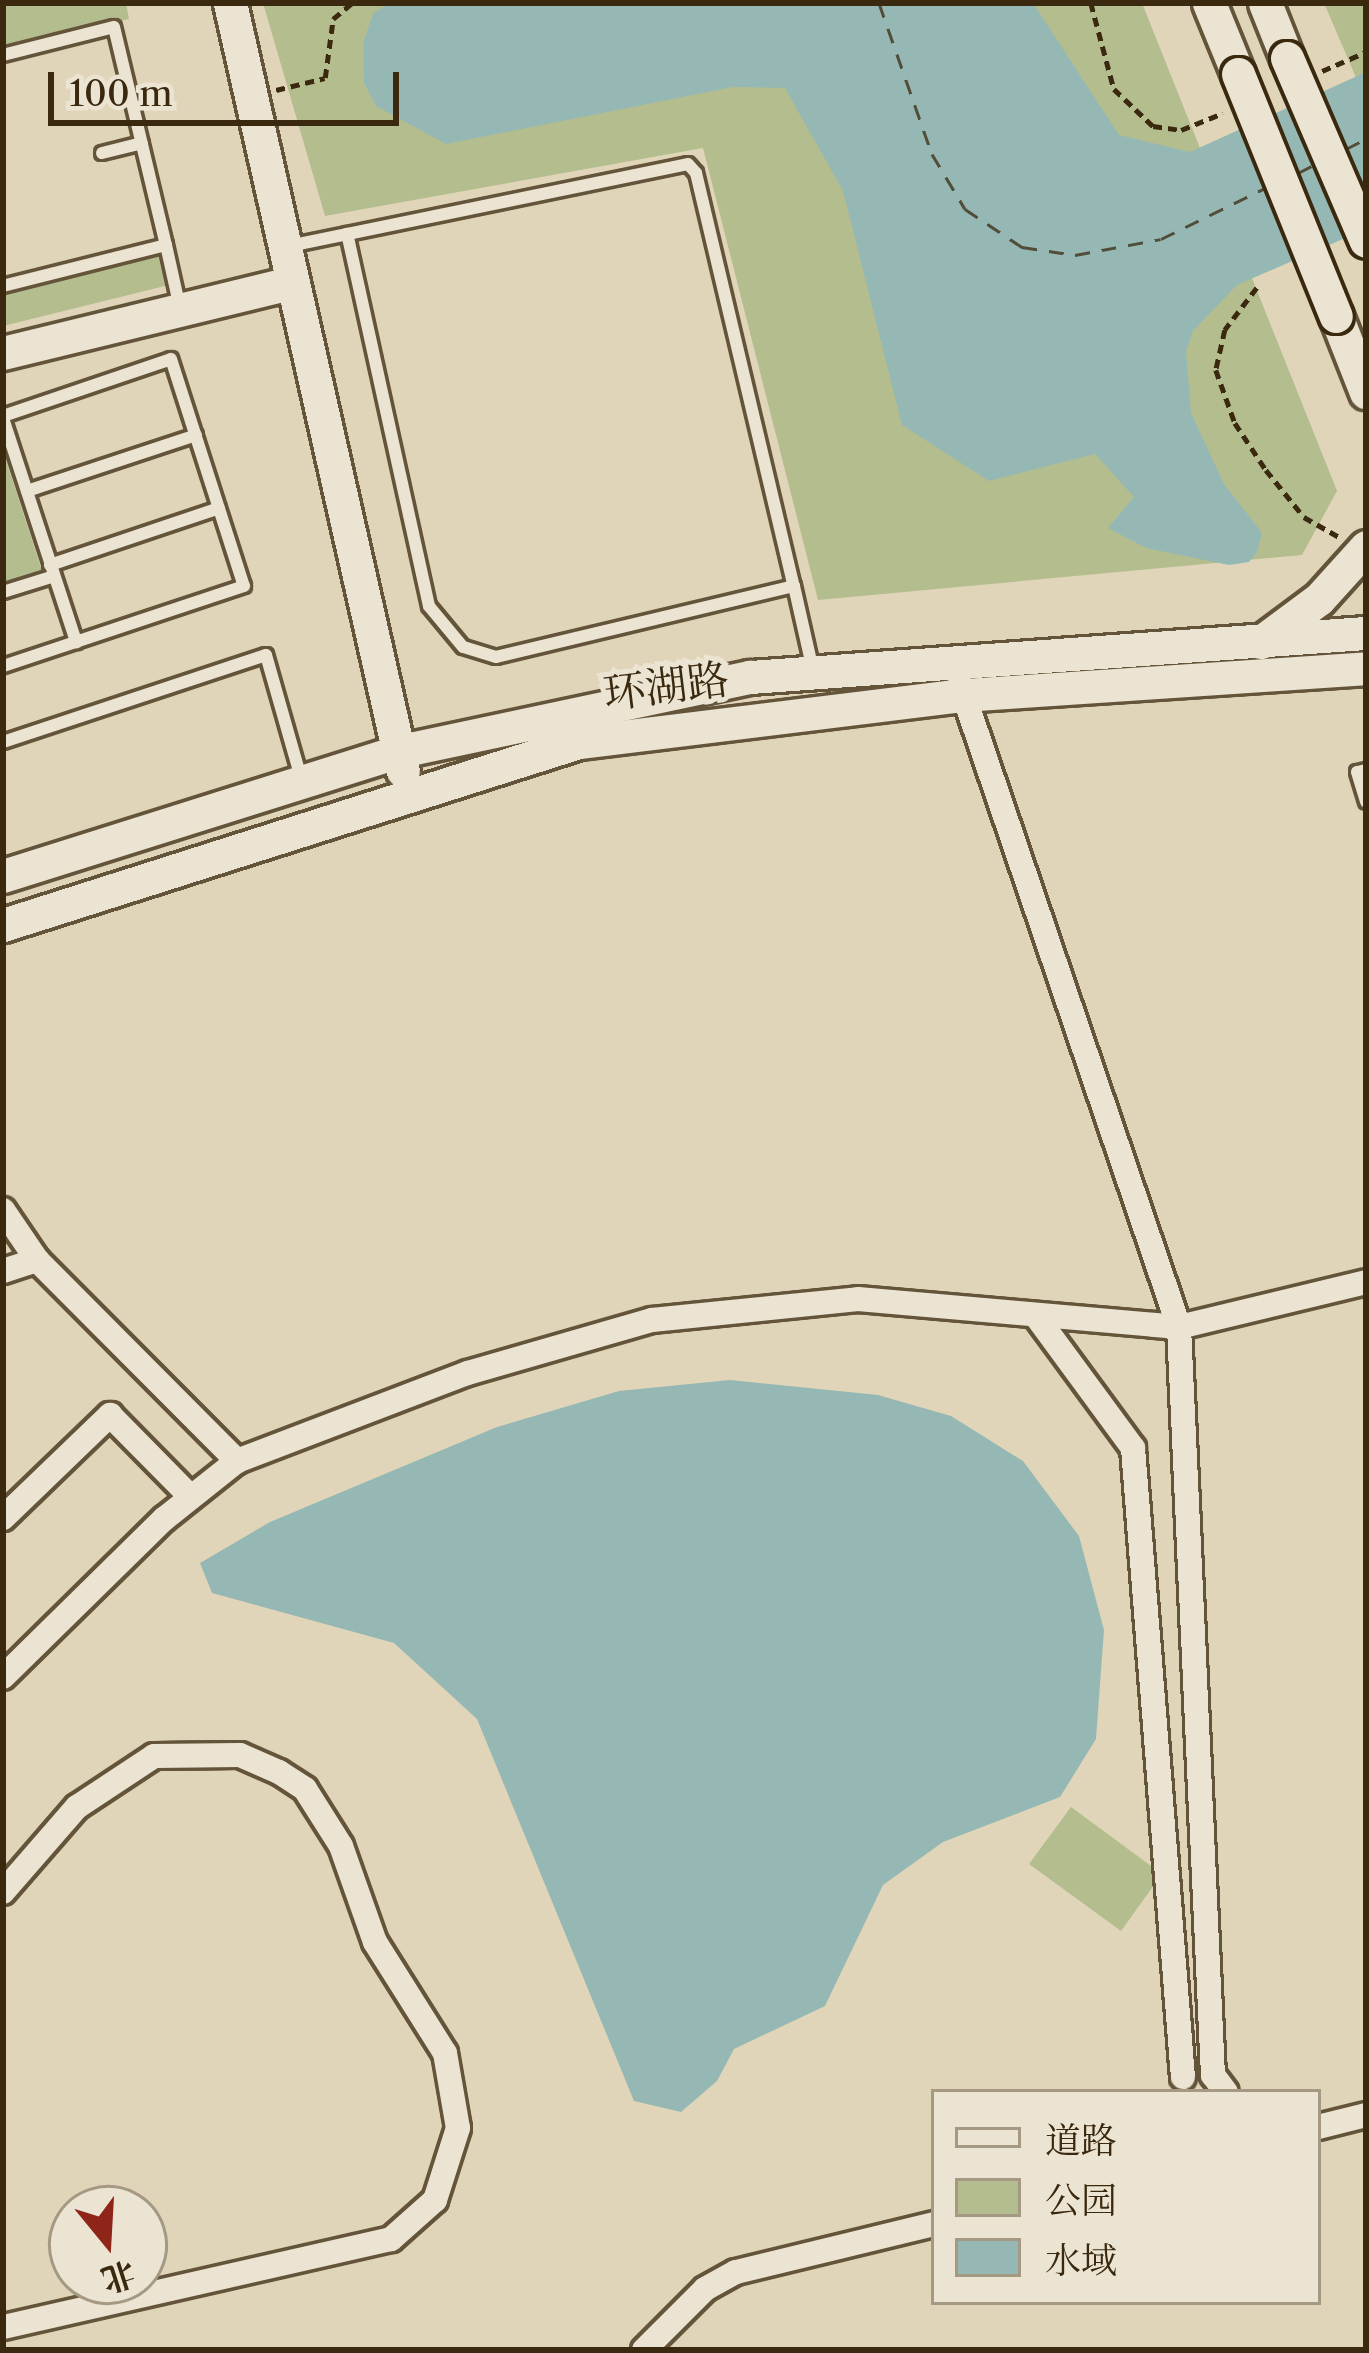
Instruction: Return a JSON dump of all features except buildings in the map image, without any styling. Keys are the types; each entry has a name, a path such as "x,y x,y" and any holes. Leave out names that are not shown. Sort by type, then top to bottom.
{"main road":[{"path":"230,3 247,97 396,752 412,796"},
{"path":"1210,3 1240,89 1366,392"},
{"path":"1264,3 1296,68 1366,241"},
{"path":"3,352 290,283"},
{"path":"1256,645 1365,550"},
{"name":"环湖路","path":"3,925 579,742 958,680 1366,633"},
{"name":"环湖路","path":"3,876 396,752 583,708 813,671 958,680 1286,674 1366,668"},
{"path":"1286,674 1366,691"}],"street":[{"path":"958,680 1179,1327 1219,2084 1176,2084 1133,1448 1039,1320"},
{"path":"3,1210 37,1260 237,1461"},
{"path":"3,1271 37,1260"},
{"path":"3,1678 191,1497 237,1461 469,1373 652,1320 858,1300 1039,1320 1179,1327 1366,1282"},
{"path":"3,1518 110,1415 191,1497"},
{"path":"3,1892 77,1807 154,1756 221,1752 279,1772 305,1789 341,1846 375,1942 445,2053 458,2128 435,2200 391,2239 350,2254 3,2327"},
{"path":"1321,2126 1366,2115"},
{"path":"644,2350 705,2289 736,2272 931,2225"}],"lane":[{"path":"3,55 114,27 180,309"},
{"path":"102,153 142,143"},
{"path":"282,247 688,164 813,671"},
{"path":"347,234 428,606 463,647 496,657 794,586"},
{"path":"3,286 166,245"},
{"path":"3,666 76,642 244,586 171,359 3,417 76,642"},
{"path":"27,491 196,435"},
{"path":"3,592 219,508"},
{"path":"3,742 266,655 303,782"},
{"path":"1366,770 1357,772 1366,802"}],"path":[{"path":"247,97 325,78 333,19 352,3"},
{"path":"1091,3 1114,89 1153,126 1181,130 1240,89"},
{"path":"1296,68 1366,52"},
{"path":"1257,288 1225,330 1216,370 1235,424 1304,517 1365,550"}],"green space":[{"path":"3,3 126,3 129,19 3,50"},
{"path":"263,3 1142,3 1337,491 1302,555 818,600 703,148 325,216"},
{"path":"1324,3 1366,3 1366,101"},
{"path":"161,253 169,285 3,326 3,293"},
{"path":"3,451 42,571 3,584"},
{"path":"1071,1807 1162,1874 1121,1931 1029,1864"}],"water":[{"path":"389,3 1033,3 1119,135 1190,152 1366,72 1366,229 1237,285 1193,331 1186,352 1191,413 1224,484 1262,533 1257,552 1249,562 1229,565 1146,548 1108,528 1134,497 1095,454 989,481 902,425 843,191 785,88 733,87 446,144 376,106 364,83 363,43 373,14"},
{"path":"730,1380 878,1395 951,1416 1023,1461 1079,1536 1104,1630 1096,1739 1060,1797 943,1842 883,1885 825,2006 734,2049 717,2081 681,2112 634,2101 477,1719 394,1643 212,1593 200,1563 270,1522 497,1427 619,1391"}],"ferry route":[{"path":"879,3 932,154 965,209 1022,247 1075,255 1161,239 1267,187"},
{"path":"1346,149 1366,139"},
{"path":"1298,173 1316,164"}]}
